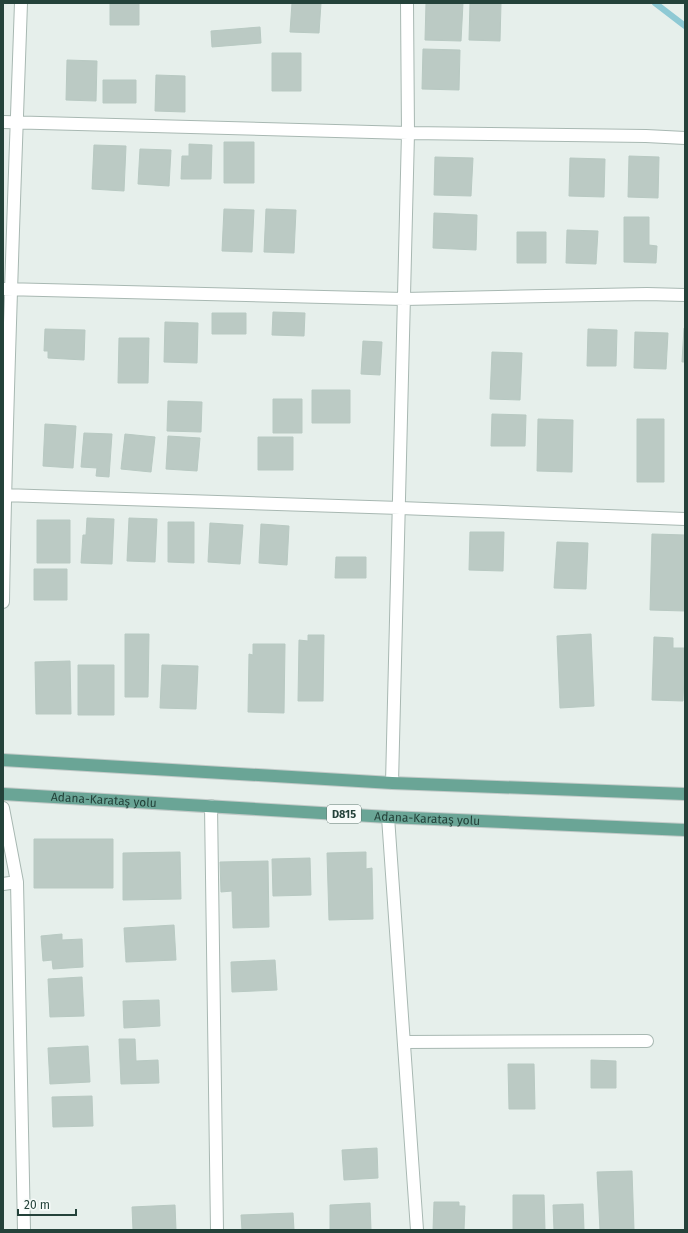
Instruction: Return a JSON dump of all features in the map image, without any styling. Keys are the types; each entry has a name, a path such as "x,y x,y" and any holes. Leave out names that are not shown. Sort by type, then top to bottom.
{"main road":[{"path":"3,760 392,783 685,794"},
{"name":"Adana-Karataş yolu","path":"3,794 388,817 685,830"}],"street":[{"path":"3,602 7,289 17,122 21,3"},
{"path":"392,783 400,508 408,133 407,3"},
{"path":"3,122 408,133 646,136 685,138"},
{"path":"7,289 404,299 647,294 685,295"},
{"path":"4,495 685,519"},
{"path":"211,806 217,1230"},
{"path":"3,808 17,882 24,1230"},
{"path":"388,817 417,1230"},
{"path":"3,884 17,882"},
{"path":"404,1042 647,1041"}],"building":[{"path":"110,3 139,3 139,25 110,25"},
{"path":"292,3 321,3 319,33 290,32"},
{"path":"426,3 463,3 461,41 425,40"},
{"path":"470,3 501,3 500,41 469,40"},
{"path":"260,27 261,43 212,47 211,31"},
{"path":"423,49 460,50 459,90 422,89"},
{"path":"272,53 301,53 301,91 272,91"},
{"path":"67,60 97,61 96,101 66,100"},
{"path":"156,75 185,76 185,112 155,111"},
{"path":"103,80 136,80 136,103 103,103"},
{"path":"224,142 254,142 254,183 224,183"},
{"path":"189,144 212,145 211,179 181,179 182,156 189,156"},
{"path":"94,145 126,146 124,191 92,189"},
{"path":"140,149 171,150 169,186 138,184"},
{"path":"629,156 659,157 658,198 628,197"},
{"path":"435,157 473,158 471,196 434,195"},
{"path":"570,158 605,159 604,197 569,196"},
{"path":"224,209 254,210 252,252 222,251"},
{"path":"266,209 296,210 294,253 264,252"},
{"path":"434,213 477,215 476,250 433,248"},
{"path":"624,217 649,217 649,245 657,246 656,263 624,262"},
{"path":"567,230 598,231 596,264 566,263"},
{"path":"517,232 546,232 546,263 517,263"},
{"path":"273,312 305,313 304,336 272,335"},
{"path":"212,313 246,313 246,334 212,334"},
{"path":"165,322 198,323 197,363 164,362"},
{"path":"684,328 685,362 682,362"},
{"path":"45,329 85,330 84,360 48,358 48,351 44,351"},
{"path":"588,329 617,330 616,366 587,366"},
{"path":"635,332 668,333 666,369 634,368"},
{"path":"119,338 149,338 148,383 118,383"},
{"path":"363,341 382,342 380,375 361,374"},
{"path":"492,352 522,353 520,400 490,399"},
{"path":"312,390 350,390 350,423 312,423"},
{"path":"273,399 302,399 302,433 273,433"},
{"path":"168,401 202,402 201,432 167,431"},
{"path":"492,414 526,415 525,446 491,446"},
{"path":"538,419 573,420 572,472 537,471"},
{"path":"637,419 664,419 664,482 637,482"},
{"path":"45,424 76,426 73,468 43,466"},
{"path":"84,433 112,434 109,477 96,476 97,468 81,467"},
{"path":"125,434 155,437 151,472 121,469"},
{"path":"168,436 200,438 197,471 166,469"},
{"path":"258,437 293,437 293,470 258,470"},
{"path":"87,518 114,519 112,564 81,563 83,535 86,535"},
{"path":"129,518 157,519 155,562 127,561"},
{"path":"37,520 70,520 70,563 37,563"},
{"path":"168,522 194,522 194,563 168,562"},
{"path":"210,523 243,525 240,564 208,562"},
{"path":"261,524 289,526 287,565 259,563"},
{"path":"470,532 504,532 503,571 469,570"},
{"path":"652,534 685,535 685,611 650,610"},
{"path":"557,542 588,543 586,589 554,588"},
{"path":"336,557 366,557 366,578 335,578"},
{"path":"34,569 67,569 67,600 34,600"},
{"path":"125,634 149,634 148,697 125,697"},
{"path":"591,634 594,706 560,708 557,636"},
{"path":"308,635 324,635 323,701 298,701 299,640 308,641"},
{"path":"654,637 673,638 673,648 685,648 683,701 652,700"},
{"path":"253,644 285,644 284,713 248,712 249,654 253,655"},
{"path":"70,661 71,714 36,714 35,662"},
{"path":"78,665 114,665 114,715 78,715"},
{"path":"162,665 198,666 196,709 160,708"},
{"path":"34,839 113,839 113,888 34,888"},
{"path":"180,852 181,899 123,900 123,853"},
{"path":"366,852 366,869 372,868 373,919 329,920 327,853"},
{"path":"310,858 311,895 273,896 272,859"},
{"path":"268,861 269,927 233,928 232,891 221,892 220,862"},
{"path":"174,925 176,960 126,962 124,928"},
{"path":"62,934 62,940 82,939 83,967 53,969 52,960 43,961 41,936"},
{"path":"275,960 277,990 232,992 231,962"},
{"path":"82,977 84,1016 50,1017 48,979"},
{"path":"159,1000 160,1026 124,1028 123,1001"},
{"path":"119,1039 135,1039 136,1061 158,1060 159,1083 121,1084"},
{"path":"88,1046 90,1082 50,1084 48,1048"},
{"path":"591,1060 616,1061 616,1088 591,1088"},
{"path":"508,1064 534,1064 535,1109 509,1109"},
{"path":"92,1096 93,1126 53,1127 52,1097"},
{"path":"377,1148 378,1178 344,1180 342,1150"},
{"path":"632,1171 634,1230 600,1230 597,1172"},
{"path":"513,1195 544,1195 545,1230 513,1230"},
{"path":"434,1202 459,1202 459,1206 465,1206 464,1230 433,1230"},
{"path":"370,1203 371,1230 330,1230 330,1205"},
{"path":"583,1204 584,1230 554,1230 553,1205"},
{"path":"175,1205 176,1230 133,1230 132,1207"},
{"path":"293,1213 294,1230 242,1230 241,1215"}],"waterway":[{"path":"655,3 685,26"}]}
